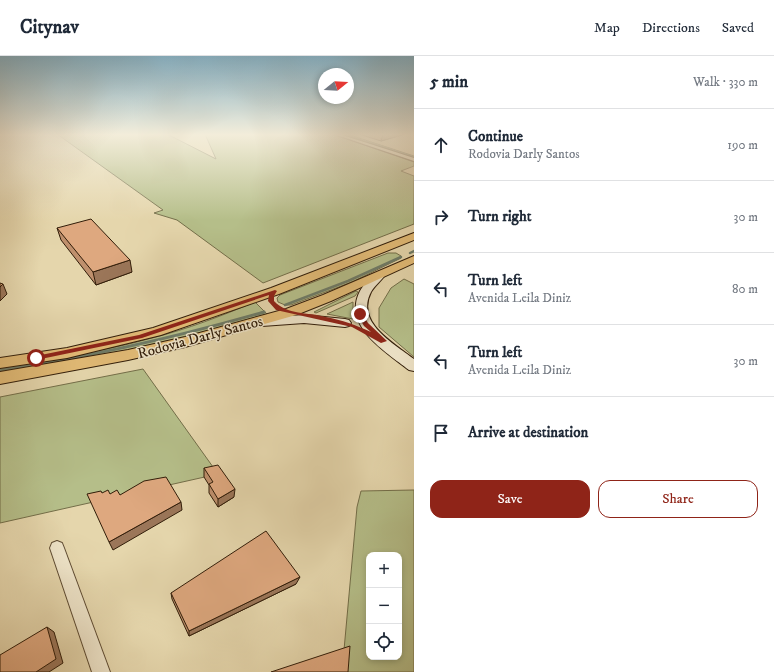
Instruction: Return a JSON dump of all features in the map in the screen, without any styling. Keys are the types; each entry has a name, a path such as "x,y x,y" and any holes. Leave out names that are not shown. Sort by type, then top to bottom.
{"main road":[{"name":"Rodovia Darly Santos","path":"0,363 67,353 140,336 275,291 414,236"},
{"path":"383,249 395,250 402,253 411,261"},
{"name":"Rodovia Darly Santos","path":"0,378 128,355 185,342 247,325 291,312 411,261"},
{"path":"380,275 367,289 359,309 362,319 384,341 414,366"},
{"path":"275,291 270,298 272,304 278,308 345,323 362,329 384,341"},
{"path":"247,325 293,319 345,323"}],"street":[{"path":"57,548 101,672"}],"green space":[{"path":"97,163 414,163 414,166 401,171 414,176 414,224 263,283 177,220 154,213 163,210"},
{"path":"388,253 396,253 401,256 401,258 352,282 291,305 285,305 278,302 277,298 280,295"},
{"path":"404,279 414,284 414,357 379,327 379,308 391,288"},
{"path":"356,291 358,292 355,296 316,313 314,312"},
{"path":"255,302 267,314 182,338 127,351 0,373 0,367 95,351 178,331"},
{"path":"353,302 353,319 327,314"},
{"path":"143,369 218,474 0,523 0,397"},
{"path":"414,490 414,672 342,672 357,507 361,491"}],"building":[{"path":"91,219 130,260 93,272 57,228"},
{"path":"218,465 235,489 218,499 209,484 213,482 204,468"},
{"path":"166,477 181,502 109,542 87,494 101,491 102,493 108,490 110,494 117,490 120,495 144,481"},
{"path":"266,531 300,577 189,631 171,593"},
{"path":"47,627 56,659 36,672 0,672 0,655"},
{"path":"350,646 348,672 271,672"}],"waterway":[{"path":"410,253 414,251"},
{"path":"285,305 348,281 401,257"},
{"path":"0,370 133,346 264,312 261,313"}],"route":[{"path":"36,358 111,344 140,336 168,328 275,291 272,293 270,298 272,304 286,312 325,318 354,326 384,341 366,324 360,314"}]}
